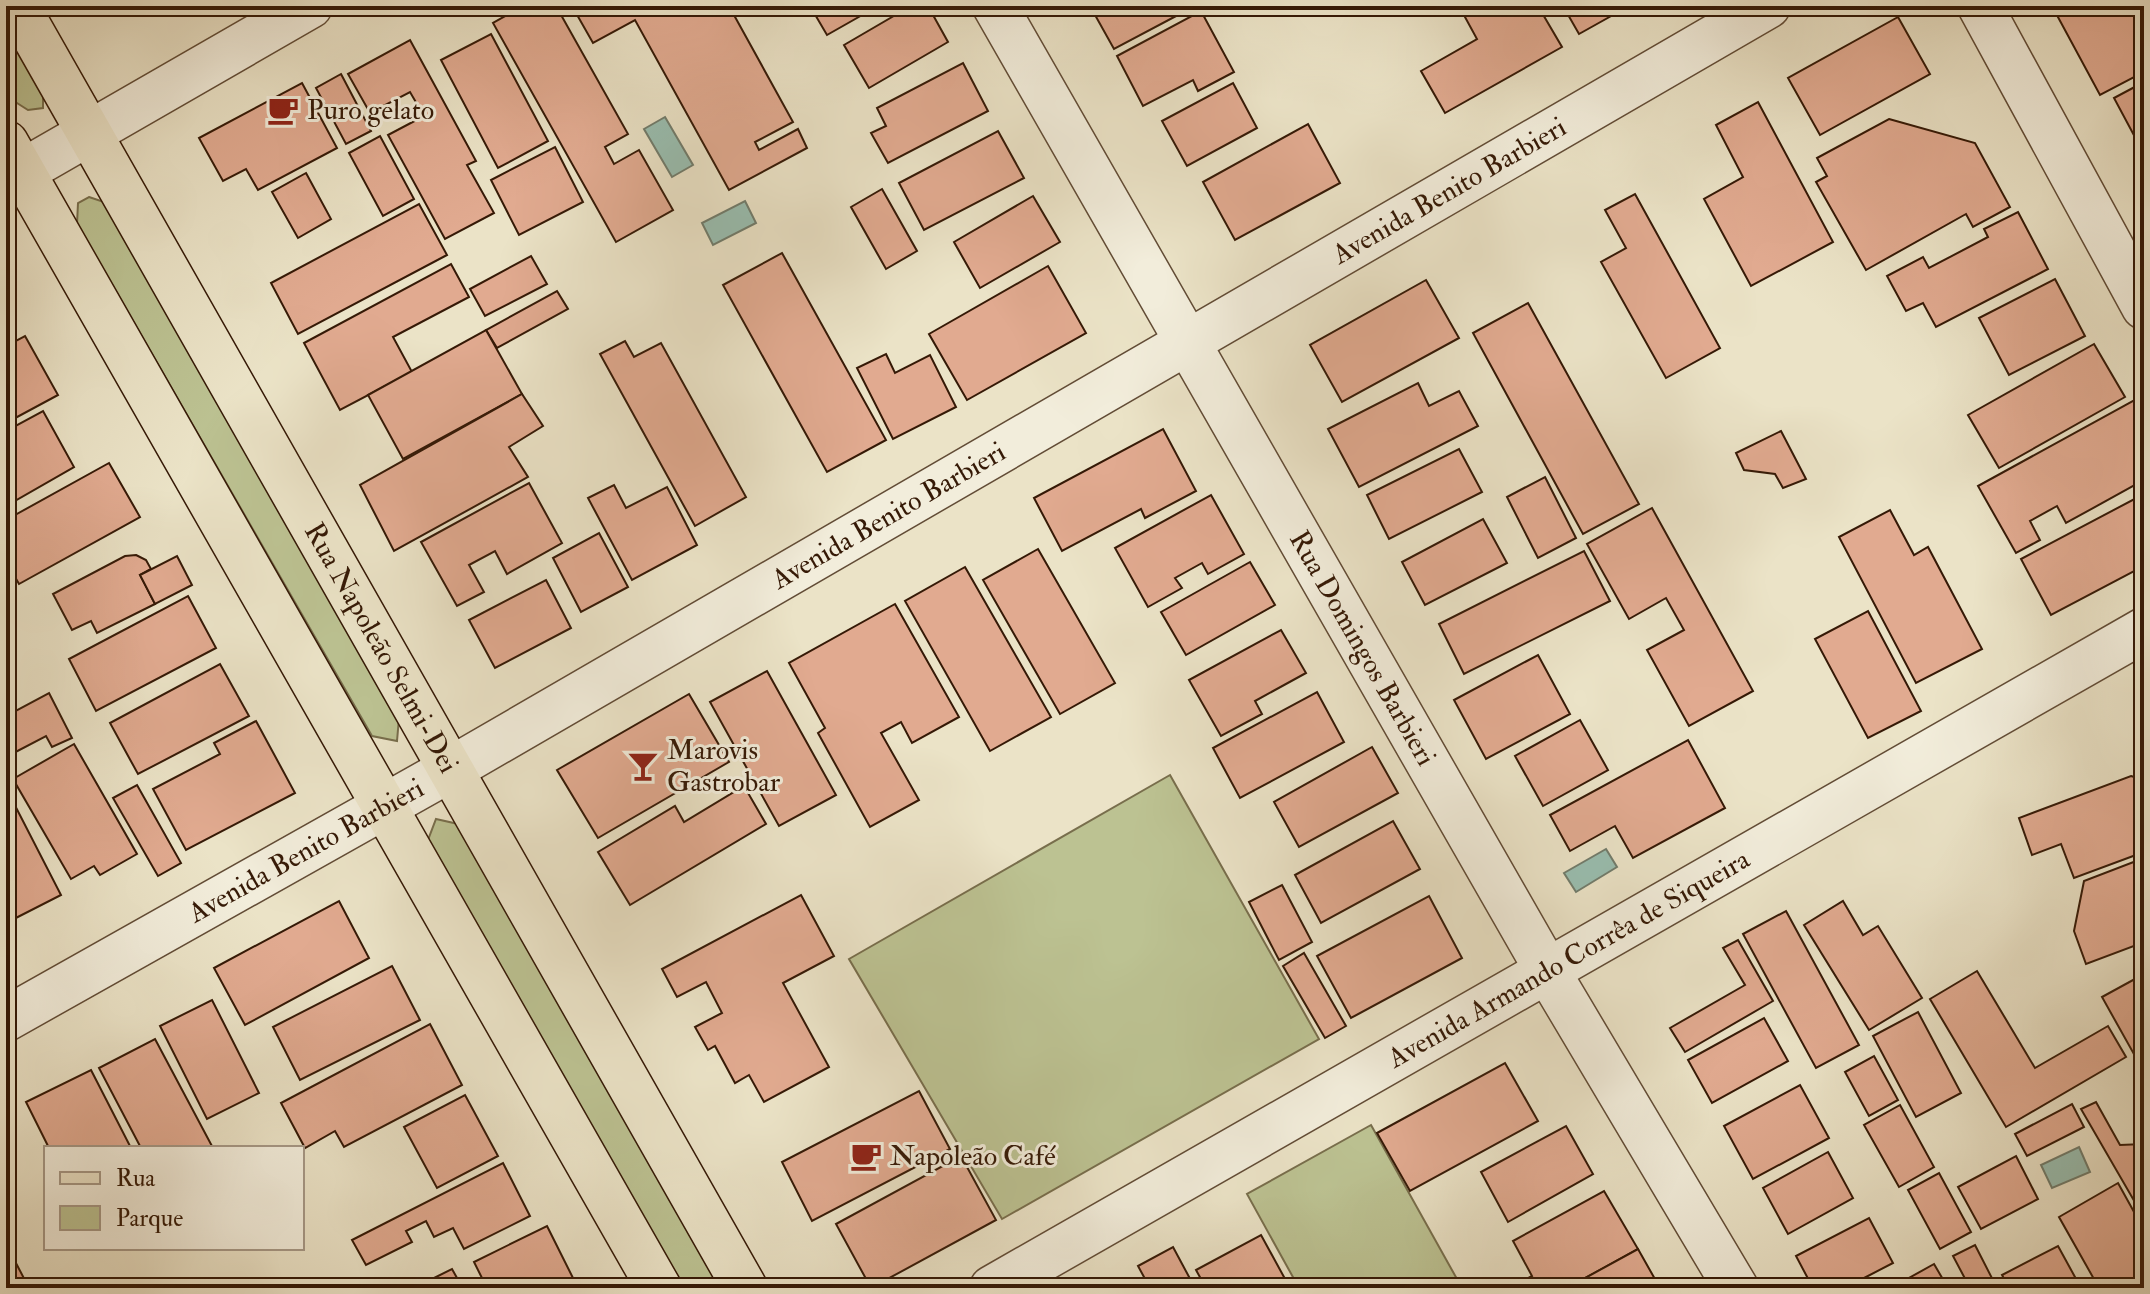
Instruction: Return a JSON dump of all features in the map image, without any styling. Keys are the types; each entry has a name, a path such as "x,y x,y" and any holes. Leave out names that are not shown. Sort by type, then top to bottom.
{"main road":[{"name":"Rua Napoleão Selmi-Dei","path":"17,6 745,1288"},
{"path":"12,165 385,807 659,1288"}],"street":[{"path":"12,165 87,132 310,6"},
{"name":"Rua Domingos Barbieri","path":"995,6 1548,972 1736,1288"},
{"name":"Avenida Benito Barbieri","path":"6,1019 385,807 1768,6"},
{"path":"1980,6 2144,307"},
{"name":"Avenida Armando Corrêa de Siqueira","path":"992,1288 2144,630"}],"green space":[{"path":"6,30 43,88 43,108 28,110 6,96"},
{"path":"89,197 107,203 399,718 397,741 372,736 77,224 78,203"},
{"path":"1170,775 1319,1039 1002,1219 849,959"},
{"path":"436,819 458,824 720,1288 684,1288 428,840"},
{"path":"1371,1125 1462,1288 1299,1288 1247,1194"}],"shaded area":[{"path":"665,117 693,165 672,177 644,129"},
{"path":"745,201 756,223 713,245 702,223"},
{"path":"1606,849 1617,867 1576,892 1564,873"},
{"path":"2079,1147 2090,1172 2052,1188 2041,1165"}],"building":[{"path":"523,6 556,6 628,134 605,147 614,164 639,150 673,210 616,242 493,23"},
{"path":"572,6 729,6 793,122 755,142 759,150 798,129 807,148 729,190 635,20 593,43"},
{"path":"810,6 878,6 827,35"},
{"path":"911,6 928,6 948,42 869,88 844,45"},
{"path":"1090,6 1195,6 1114,49"},
{"path":"1459,6 1538,6 1562,47 1445,113 1421,71 1477,39"},
{"path":"1563,6 1629,6 1579,34"},
{"path":"2052,6 2144,6 2144,72 2100,95"},
{"path":"1201,11 1234,72 1198,91 1193,80 1143,106 1117,56"},
{"path":"1898,17 1930,74 1820,135 1788,78"},
{"path":"491,34 548,141 498,168 441,60"},
{"path":"410,40 476,161 467,165 494,213 445,239 388,135 424,116 410,92 370,113 348,74"},
{"path":"963,63 988,111 888,163 871,133 886,126 877,108"},
{"path":"341,74 371,131 346,144 316,88"},
{"path":"2144,82 2144,154 2114,98"},
{"name":"Puro gelato","path":"302,83 337,148 258,190 246,169 223,181 199,138"},
{"path":"1233,83 1257,128 1187,166 1162,121"},
{"path":"1758,102 1833,242 1751,286 1704,199 1743,177 1716,125"},
{"path":"1889,119 1975,143 2010,207 1973,227 1966,214 1866,270 1816,182 1827,176 1817,158"},
{"path":"1308,124 1340,183 1235,240 1203,182"},
{"path":"998,131 1024,178 924,230 899,183"},
{"path":"380,136 414,199 383,216 349,153"},
{"path":"555,147 583,202 519,235 491,180"},
{"path":"306,173 331,219 298,238 272,192"},
{"path":"882,189 917,251 886,269 851,207"},
{"path":"1635,194 1720,348 1666,378 1601,262 1626,248 1605,210"},
{"path":"1033,196 1060,242 980,288 954,242"},
{"path":"419,204 447,255 298,334 271,283"},
{"path":"2018,212 2048,269 1936,327 1923,303 1906,311 1887,276 1923,257 1929,268 1988,237 1984,229"},
{"path":"782,253 886,440 827,472 723,285"},
{"path":"531,256 547,284 485,316 470,289"},
{"path":"451,264 469,297 393,337 412,372 340,410 304,343"},
{"path":"1048,266 1086,333 967,400 929,334"},
{"path":"2055,279 2085,336 2009,375 1979,318"},
{"path":"1426,280 1459,338 1342,402 1310,345"},
{"path":"557,291 568,309 497,348 486,330"},
{"path":"1528,303 1639,504 1583,534 1473,333"},
{"path":"486,330 522,394 403,459 368,395"},
{"path":"25,336 58,395 6,423 6,346"},
{"path":"625,341 634,357 661,343 746,497 695,526 600,354"},
{"path":"2094,344 2125,397 1999,468 1968,415"},
{"path":"886,354 895,373 930,355 956,407 893,439 857,368"},
{"path":"1418,383 1429,406 1459,391 1478,426 1359,487 1328,429"},
{"path":"522,394 543,426 509,447 528,477 394,551 360,485"},
{"path":"2140,397 2144,404 2144,480 2066,523 2057,506 2030,521 2040,540 2016,553 1978,486"},
{"path":"43,411 74,467 6,506 6,431"},
{"path":"1163,429 1196,491 1145,518 1141,509 1062,551 1034,498"},
{"path":"1781,431 1806,479 1783,488 1775,474 1744,470 1736,453"},
{"path":"1459,449 1482,492 1389,539 1367,495"},
{"path":"109,463 140,517 19,584 6,561 6,520"},
{"path":"1545,477 1576,538 1538,558 1507,497"},
{"path":"529,483 562,543 507,574 495,551 469,565 484,592 457,606 421,542"},
{"path":"614,485 626,508 667,487 697,545 632,580 588,498"},
{"path":"2144,494 2144,566 2051,615 2021,559"},
{"path":"1211,495 1244,554 1208,574 1202,563 1175,578 1182,588 1148,607 1115,548"},
{"path":"1652,508 1753,691 1689,726 1647,650 1684,630 1666,598 1629,619 1587,544"},
{"path":"1890,510 1914,555 1928,547 1982,649 1916,683 1839,537"},
{"path":"1483,519 1507,563 1425,605 1402,562"},
{"path":"599,533 628,587 581,612 553,558"},
{"path":"1038,549 1115,683 1060,714 983,580"},
{"path":"1584,551 1610,601 1464,674 1439,624"},
{"path":"136,555 146,560 151,569 140,575 155,604 97,633 91,621 72,630 53,594 125,556"},
{"path":"177,556 192,585 155,604 140,575"},
{"path":"1250,562 1275,605 1186,655 1161,612"},
{"path":"965,567 1051,717 990,751 905,601"},
{"path":"546,580 571,628 495,668 469,620"},
{"path":"188,596 216,648 96,711 69,659"},
{"path":"895,604 959,717 912,743 901,722 881,733 919,800 870,827 818,733 825,728 789,663"},
{"path":"1868,611 1921,711 1868,738 1815,639"},
{"path":"1281,630 1306,673 1255,701 1262,714 1221,736 1189,680"},
{"path":"1538,655 1570,714 1486,759 1454,700"},
{"path":"220,664 249,716 138,774 110,723"},
{"path":"767,671 836,795 779,826 710,702"},
{"path":"1317,692 1344,742 1240,798 1213,748"},
{"path":"49,693 72,738 52,747 46,736 6,757 6,716"},
{"name":"Marovis Gastrobar","path":"689,694 729,762 598,838 557,770"},
{"path":"1580,720 1608,770 1543,806 1515,756"},
{"path":"256,721 295,793 186,850 153,789 220,754 214,743"},
{"path":"1688,740 1725,808 1633,858 1615,826 1570,851 1550,815"},
{"path":"74,744 137,854 100,875 94,866 71,879 13,779"},
{"path":"1372,747 1398,793 1299,847 1274,802"},
{"path":"2131,776 2144,780 2144,852 2074,878 2061,844 2032,855 2019,818"},
{"path":"137,785 181,863 158,876 113,798"},
{"path":"744,786 766,824 630,905 598,852 675,806 684,822"},
{"path":"6,788 61,895 6,923"},
{"path":"1393,821 1420,869 1321,923 1295,875"},
{"path":"2144,858 2144,922 2135,925 2142,943 2086,964 2074,931 2084,881"},
{"path":"1282,885 1312,942 1279,960 1249,902"},
{"path":"801,895 834,956 783,983 829,1067 764,1102 749,1075 735,1083 715,1046 708,1050 695,1027 722,1013 706,982 677,997 662,969"},
{"path":"1429,896 1462,958 1351,1018 1317,956"},
{"path":"339,901 369,958 245,1025 214,968"},
{"path":"1843,901 1863,935 1878,926 1922,998 1869,1030 1804,925"},
{"path":"1786,911 1859,1045 1816,1068 1743,934"},
{"path":"1738,940 1773,1001 1685,1052 1670,1028 1745,985 1723,948"},
{"path":"1304,953 1346,1026 1325,1038 1283,966"},
{"path":"392,966 420,1020 300,1080 273,1027"},
{"path":"1977,971 2035,1068 2108,1026 2126,1057 2006,1127 1930,999"},
{"path":"2144,974 2144,1051 2135,1056 2102,997"},
{"path":"212,1000 259,1093 207,1119 160,1026"},
{"path":"1918,1012 1961,1093 1916,1117 1873,1036"},
{"path":"1764,1018 1788,1061 1712,1103 1688,1060"},
{"path":"430,1024 462,1085 344,1147 335,1131 305,1148 281,1103"},
{"path":"155,1039 212,1146 140,1146 99,1068"},
{"path":"1874,1056 1898,1100 1869,1116 1845,1072"},
{"path":"1505,1063 1538,1121 1410,1191 1377,1133"},
{"path":"91,1070 130,1146 48,1146 26,1102"},
{"path":"1800,1085 1829,1138 1753,1179 1724,1126"},
{"name":"Napoleão Café","path":"919,1091 950,1149 812,1221 782,1162"},
{"path":"465,1095 498,1156 437,1188 404,1127"},
{"path":"2096,1102 2120,1145 2144,1144 2144,1209 2140,1211 2081,1109"},
{"path":"2072,1104 2084,1127 2027,1156 2015,1134"},
{"path":"1900,1105 1934,1167 1899,1187 1864,1125"},
{"path":"1566,1126 1593,1174 1508,1222 1481,1172"},
{"path":"1828,1152 1853,1198 1788,1234 1763,1188"},
{"path":"961,1156 996,1220 871,1288 836,1224"},
{"path":"2016,1156 2038,1199 1981,1229 1958,1187"},
{"path":"503,1163 530,1216 464,1249 453,1228 434,1237 426,1221 406,1231 412,1242 366,1265 352,1240"},
{"path":"1939,1173 1971,1232 1940,1249 1908,1190"},
{"path":"2118,1183 2144,1230 2144,1288 2099,1288 2059,1217"},
{"path":"1604,1191 1638,1249 1567,1288 1510,1288 1532,1276 1513,1241"},
{"path":"1869,1218 1893,1263 1864,1278 1869,1288 1813,1288 1796,1256"},
{"path":"547,1226 573,1278 552,1288 414,1288 452,1269 462,1287 482,1278 474,1262"},
{"path":"1261,1235 1290,1288 1206,1288 1196,1270"},
{"path":"6,1244 29,1288 6,1288"},
{"path":"1975,1245 1997,1288 1970,1288 1953,1256"},
{"path":"2058,1246 2081,1288 2009,1288 2002,1275"},
{"path":"1173,1247 1195,1288 1150,1288 1138,1266"},
{"path":"1638,1249 1660,1288 1567,1288"},
{"path":"1934,1264 1948,1288 1891,1288"}],"place":[{"name":"Puro gelato","path":"283,110"},
{"name":"Marovis Gastrobar","path":"643,766"},
{"name":"Napoleão Café","path":"866,1156"}]}
